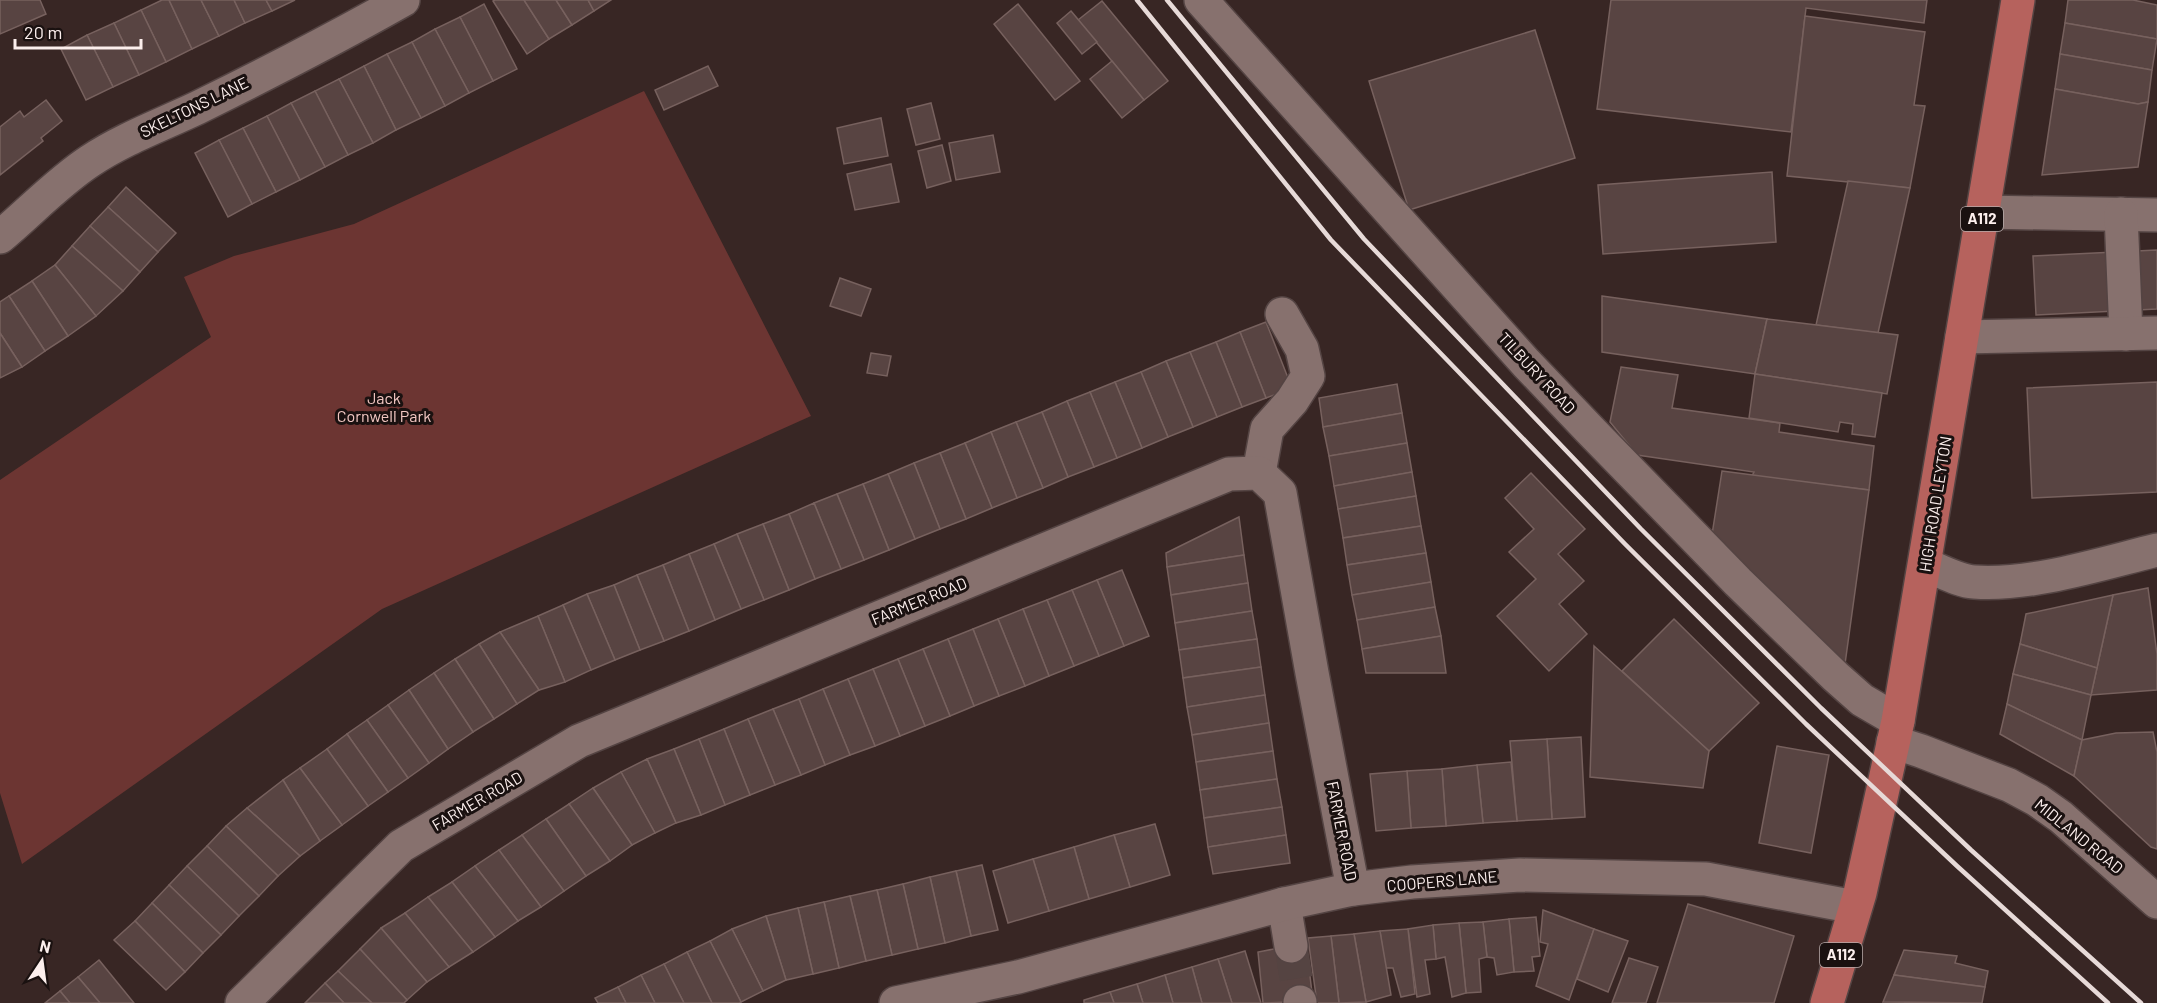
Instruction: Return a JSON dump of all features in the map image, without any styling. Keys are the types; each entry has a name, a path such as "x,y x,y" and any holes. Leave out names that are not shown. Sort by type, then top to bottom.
{"main road":[{"name":"HIGH ROAD LEYTON","path":"1827,1003 1873,837 1896,732 2018,0"}],"street":[{"name":"SKELTONS LANE","path":"0,237 66,178 92,159 136,135 217,98 403,0"},
{"name":"TILBURY ROAD","path":"1201,0 1526,363 1738,582 1896,732"},
{"path":"1983,212 2157,215"},
{"path":"1962,337 2142,333 2121,214"},
{"path":"1259,473 1267,429 1292,402 1308,376 1302,349 1282,314"},
{"name":"FARMER ROAD","path":"242,1003 401,846 579,741 1229,474 1259,473 1280,493 1353,889"},
{"path":"1925,565 1971,582 1993,581 2038,578 2157,550"},
{"name":"MIDLAND ROAD","path":"1896,732 1921,751 2010,785 2037,800 2061,817 2156,901"},
{"name":"COOPERS LANE","path":"896,1003 1018,977 1284,904 1353,889 1412,882 1520,875 1706,879 1855,907"},
{"path":"1284,904 1291,946"}],"green space":[{"name":"Jack Cornwell Park","path":"644,91 811,416 382,609 22,864 0,793 0,480 211,337 184,277 234,256 354,224"}],"building":[{"path":"0,0 40,0 46,14 0,34"},
{"path":"162,0 169,0 192,49 166,62 141,10"},
{"path":"169,0 201,0 219,36 192,49"},
{"path":"201,0 234,0 245,23 219,36"},
{"path":"234,0 266,0 272,11 245,23"},
{"path":"266,0 295,0 272,11"},
{"path":"524,0 549,39 527,54 493,1"},
{"path":"524,0 556,0 572,25 549,39"},
{"path":"556,0 588,0 594,11 572,25"},
{"path":"588,0 611,0 594,11"},
{"path":"1611,0 1927,0 1924,23 1806,8 1791,132 1597,109"},
{"path":"2068,0 2133,0 2157,5 2157,39 2065,23"},
{"path":"1102,1 1168,81 1144,100 1078,20"},
{"path":"484,4 517,69 493,81 460,17"},
{"path":"1018,4 1080,81 1055,100 994,24"},
{"path":"141,10 166,62 139,75 114,23"},
{"path":"1071,11 1097,42 1082,54 1057,23"},
{"path":"1805,16 1925,32 1914,105 1925,106 1910,188 1787,176"},
{"path":"460,17 493,81 469,93 435,29"},
{"path":"114,23 139,75 113,87 87,35"},
{"path":"2065,23 2157,39 2152,70 2060,54"},
{"path":"435,29 469,93 445,106 412,42"},
{"path":"1535,30 1575,158 1409,210 1369,81"},
{"path":"87,35 113,87 86,100 61,49"},
{"path":"412,42 445,106 421,118 387,54"},
{"path":"387,54 421,118 396,130 364,66"},
{"path":"2060,54 2152,70 2148,102 2138,104 2055,89"},
{"path":"1112,61 1144,100 1122,118 1090,79"},
{"path":"364,66 396,130 373,143 339,79"},
{"path":"708,66 718,86 664,110 655,90"},
{"path":"339,79 373,143 348,155 315,91"},
{"path":"2055,89 2138,104 2148,102 2138,167 2042,175"},
{"path":"315,91 348,155 325,167 291,103"},
{"path":"46,100 62,121 41,138 43,141 0,175 0,127 20,111 24,117"},
{"path":"291,103 325,167 300,180 267,116"},
{"path":"931,103 940,139 916,145 907,109"},
{"path":"267,116 300,180 276,192 243,128"},
{"path":"881,118 888,156 844,164 837,128"},
{"path":"243,128 276,192 252,204 219,140"},
{"path":"993,135 1000,172 956,180 949,143"},
{"path":"219,140 252,204 228,217 195,153"},
{"path":"942,145 951,181 927,188 918,151"},
{"path":"891,164 899,202 855,210 847,174"},
{"path":"1772,172 1776,242 1603,254 1598,185"},
{"path":"1848,181 1910,188 1878,333 1816,325"},
{"path":"126,187 176,233 158,252 108,207"},
{"path":"108,207 158,252 140,272 90,226"},
{"path":"90,226 140,272 123,291 72,246"},
{"path":"72,246 123,291 96,316 55,265"},
{"path":"2157,250 2157,309 2036,315 2033,256"},
{"path":"55,265 96,316 68,336 32,281"},
{"path":"840,278 871,289 861,316 830,306"},
{"path":"32,281 68,336 45,351 9,296"},
{"path":"9,296 45,351 22,367 0,333 0,302"},
{"path":"1602,296 1767,319 1755,374 1602,352"},
{"path":"1767,319 1898,335 1887,394 1755,374"},
{"path":"1266,322 1292,388 1266,398 1240,332"},
{"path":"1240,332 1266,398 1242,407 1216,342"},
{"path":"0,333 22,367 0,378"},
{"path":"1216,342 1242,407 1217,417 1190,352"},
{"path":"1190,352 1217,417 1193,427 1166,361"},
{"path":"871,353 891,356 887,376 867,373"},
{"path":"1166,361 1193,427 1168,437 1141,372"},
{"path":"1621,367 1678,375 1672,408 1780,423 1779,432 1874,446 1869,490 1752,476 1754,472 1637,455 1610,422"},
{"path":"1141,372 1168,437 1142,448 1115,382"},
{"path":"1755,374 1882,393 1875,437 1852,434 1853,424 1840,422 1838,432 1749,418"},
{"path":"1115,382 1142,448 1117,458 1090,392"},
{"path":"2157,382 2157,492 2032,498 2027,388"},
{"path":"1397,384 1402,413 1323,427 1319,398"},
{"path":"1090,392 1117,458 1094,467 1067,401"},
{"path":"1067,401 1094,467 1068,477 1042,412"},
{"path":"1042,412 1068,477 1043,488 1016,422"},
{"path":"1402,413 1407,443 1329,456 1323,427"},
{"path":"1016,422 1043,488 1017,498 991,432"},
{"path":"991,432 1017,498 992,508 965,443"},
{"path":"965,443 992,508 966,519 940,453"},
{"path":"1407,443 1412,472 1334,486 1329,456"},
{"path":"940,453 966,519 940,529 914,463"},
{"path":"914,463 940,529 915,539 888,474"},
{"path":"1722,471 1869,490 1845,664 1711,541"},
{"path":"1412,472 1416,496 1338,509 1334,486"},
{"path":"1531,473 1585,529 1558,554 1584,581 1559,604 1587,634 1549,671 1497,616 1536,579 1509,552 1534,529 1505,498"},
{"path":"888,474 915,539 889,550 863,484"},
{"path":"863,484 889,550 864,560 837,494"},
{"path":"837,494 864,560 841,569 814,503"},
{"path":"1416,496 1421,526 1343,538 1338,509"},
{"path":"814,503 841,569 815,579 789,514"},
{"path":"789,514 815,579 789,590 763,524"},
{"path":"1239,517 1244,555 1167,567 1166,553"},
{"path":"763,524 789,590 764,600 737,534"},
{"path":"1421,526 1426,553 1347,565 1343,538"},
{"path":"737,534 764,600 741,609 714,544"},
{"path":"714,544 741,609 715,620 689,554"},
{"path":"1426,553 1431,582 1352,595 1347,565"},
{"path":"689,554 715,620 689,631 663,565"},
{"path":"1244,555 1248,583 1171,595 1167,567"},
{"path":"663,565 689,631 664,641 637,575"},
{"path":"1122,570 1149,636 1124,646 1097,580"},
{"path":"637,575 664,641 640,650 614,585"},
{"path":"1097,580 1124,646 1099,656 1072,590"},
{"path":"1431,582 1435,607 1357,620 1352,595"},
{"path":"1248,583 1252,611 1175,623 1171,595"},
{"path":"614,585 640,650 615,660 587,594"},
{"path":"2148,588 2157,654 2157,690 2091,695 2113,595"},
{"path":"1072,590 1099,656 1074,666 1047,600"},
{"path":"587,594 615,660 591,670 563,605"},
{"path":"2113,595 2097,668 2020,644 2026,614"},
{"path":"1047,600 1074,666 1049,676 1023,609"},
{"path":"563,605 591,670 565,682 538,616"},
{"path":"1435,607 1441,636 1362,649 1357,620"},
{"path":"1023,609 1049,676 1025,686 998,619"},
{"path":"1252,611 1257,639 1179,650 1175,623"},
{"path":"538,616 565,682 539,690 500,632"},
{"path":"998,619 1025,686 999,696 973,629"},
{"path":"1674,619 1759,703 1709,751 1622,671"},
{"path":"973,629 999,696 974,706 948,639"},
{"path":"500,632 539,690 517,704 479,644"},
{"path":"1441,636 1446,673 1366,673 1362,649"},
{"path":"948,639 974,706 950,716 923,649"},
{"path":"1257,639 1261,667 1183,678 1179,650"},
{"path":"479,644 517,704 494,719 455,659"},
{"path":"2020,644 2097,668 2091,695 2013,674"},
{"path":"1594,646 1709,751 1703,788 1590,777"},
{"path":"923,649 950,716 925,726 898,659"},
{"path":"455,659 494,719 473,732 434,673"},
{"path":"898,659 925,726 900,736 873,669"},
{"path":"1261,667 1265,695 1187,707 1183,678"},
{"path":"873,669 900,736 875,746 848,679"},
{"path":"434,673 473,732 448,749 409,690"},
{"path":"2013,674 2091,695 2082,740 2007,704"},
{"path":"848,679 875,746 850,755 823,689"},
{"path":"823,689 850,755 825,765 799,699"},
{"path":"409,690 448,749 429,763 388,705"},
{"path":"1265,695 1269,723 1192,735 1187,707"},
{"path":"799,699 825,765 801,775 773,709"},
{"path":"2007,704 2082,740 2074,776 2000,734"},
{"path":"388,705 429,763 408,778 367,720"},
{"path":"773,709 801,775 775,785 748,719"},
{"path":"748,719 775,785 750,795 724,729"},
{"path":"367,720 408,778 388,792 347,734"},
{"path":"1269,723 1273,751 1196,762 1192,735"},
{"path":"724,729 750,795 725,805 699,739"},
{"path":"2153,732 2157,752 2157,849 2151,847 2074,776 2082,740 2116,733"},
{"path":"347,734 388,792 368,806 327,749"},
{"path":"1581,737 1585,817 1552,819 1547,739"},
{"path":"699,739 725,805 701,815 674,749"},
{"path":"1547,739 1552,819 1517,821 1510,741"},
{"path":"1777,746 1829,755 1811,853 1759,843"},
{"path":"327,749 368,806 342,825 300,768"},
{"path":"674,749 701,815 676,823 647,759"},
{"path":"1273,751 1277,779 1200,790 1196,762"},
{"path":"647,759 676,823 655,833 621,772"},
{"path":"1511,762 1517,821 1483,823 1477,765"},
{"path":"1477,765 1483,823 1446,826 1442,769"},
{"path":"300,768 342,825 320,841 283,780"},
{"path":"1442,769 1446,826 1411,828 1407,771"},
{"path":"1407,771 1411,828 1376,831 1370,774"},
{"path":"621,772 655,833 632,845 593,788"},
{"path":"1277,779 1282,807 1204,818 1200,790"},
{"path":"283,780 320,841 300,856 247,808"},
{"path":"593,788 632,845 610,861 569,804"},
{"path":"569,804 610,861 586,876 546,819"},
{"path":"1282,807 1286,835 1208,847 1204,818"},
{"path":"247,808 300,856 278,876 226,826"},
{"path":"546,819 586,876 564,891 522,835"},
{"path":"1155,824 1170,875 1130,887 1114,835"},
{"path":"226,826 278,876 259,896 207,846"},
{"path":"522,835 564,891 541,907 499,850"},
{"path":"1114,835 1130,887 1089,899 1074,847"},
{"path":"1286,835 1290,863 1213,874 1208,847"},
{"path":"207,846 259,896 239,916 187,866"},
{"path":"1074,847 1089,899 1049,911 1033,859"},
{"path":"499,850 541,907 518,921 475,866"},
{"path":"1033,859 1049,911 1008,923 993,871"},
{"path":"982,865 998,930 971,936 956,871"},
{"path":"187,866 239,916 221,935 169,885"},
{"path":"475,866 518,921 495,937 452,882"},
{"path":"956,871 971,936 945,943 930,877"},
{"path":"930,877 945,943 918,949 903,884"},
{"path":"452,882 495,937 473,952 428,897"},
{"path":"903,884 918,949 892,955 877,890"},
{"path":"169,885 221,935 203,953 152,903"},
{"path":"877,890 892,955 866,961 850,896"},
{"path":"850,896 866,961 839,968 824,902"},
{"path":"428,897 473,952 449,967 405,913"},
{"path":"824,902 839,968 813,974 798,908"},
{"path":"152,903 203,953 185,972 135,921"},
{"path":"1688,904 1794,936 1774,1003 1657,1003"},
{"path":"798,908 813,974 786,980 766,916"},
{"path":"1543,910 1594,929 1569,1000 1536,986 1548,944 1540,942"},
{"path":"405,913 449,967 427,982 381,928"},
{"path":"766,916 786,980 763,991 732,929"},
{"path":"1536,917 1540,956 1532,957 1534,971 1514,972 1509,919"},
{"path":"1509,919 1514,972 1497,975 1494,958 1487,957 1483,922"},
{"path":"135,921 185,972 166,990 114,940"},
{"path":"1483,922 1487,957 1479,959 1481,992 1466,993 1459,923"},
{"path":"1459,923 1466,993 1452,997 1445,957 1436,959 1433,925"},
{"path":"1433,925 1436,959 1425,960 1430,994 1417,997 1408,929"},
{"path":"381,928 427,982 407,1000 360,949"},
{"path":"732,929 763,991 741,1002 710,941"},
{"path":"1408,929 1415,994 1401,997 1393,968 1385,968 1380,931"},
{"path":"1594,929 1628,941 1608,992 1577,979"},
{"path":"1380,931 1391,995 1366,1002 1354,934"},
{"path":"1354,934 1366,1002 1339,1003 1331,936"},
{"path":"1331,936 1339,1003 1317,1003 1308,938"},
{"path":"710,941 741,1002 739,1003 712,1003 687,952"},
{"path":"1306,943 1313,1001 1263,1003 1258,952"},
{"path":"360,949 407,1000 404,1003 372,1003 338,971"},
{"path":"1904,950 1957,956 1955,963 1988,971 1985,987 1894,975"},
{"path":"1245,951 1261,1003 1232,1003 1218,959"},
{"path":"687,952 712,1003 684,1003 664,964"},
{"path":"1629,958 1658,967 1646,1003 1612,1003"},
{"path":"1218,959 1232,1003 1202,1003 1192,967"},
{"path":"99,960 134,1003 100,1003 78,977"},
{"path":"664,964 684,1003 655,1003 641,975"},
{"path":"1192,967 1202,1003 1173,1003 1165,975"},
{"path":"338,971 372,1003 344,1003 325,983"},
{"path":"641,975 655,1003 626,1003 618,987"},
{"path":"1165,975 1173,1003 1143,1003 1137,984"},
{"path":"1894,975 1985,987 1982,1003 1883,1002"},
{"path":"78,977 100,1003 70,1003 60,991"},
{"path":"325,983 344,1003 305,1003"},
{"path":"1137,984 1143,1003 1114,1003 1110,992"},
{"path":"618,987 626,1003 598,1003 595,998"},
{"path":"60,991 70,1003 45,1003"},
{"path":"1110,992 1114,1003 1084,1003 1084,1000"}],"tunnel":[{"path":"1291,946 1300,1002"}],"railway":[{"path":"1137,0 1331,240 1625,544 1806,724 1957,866 2108,1003"},
{"path":"1167,0 1364,239 1641,529 1821,708 1971,850 2141,1003"}]}
